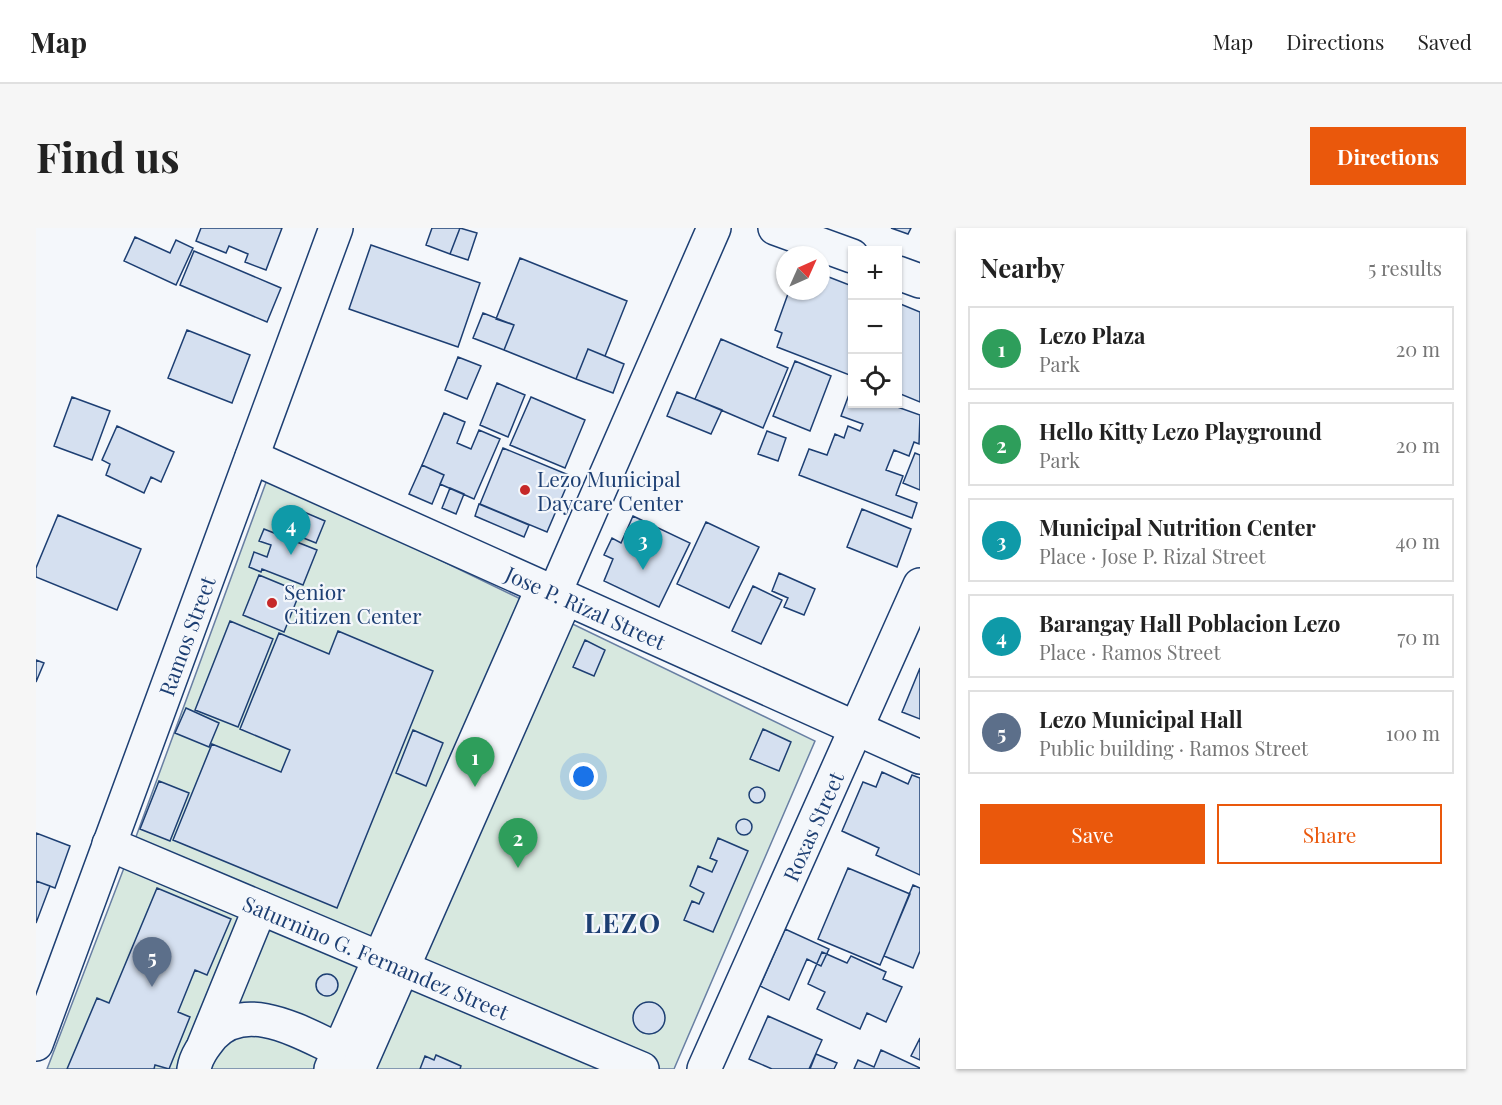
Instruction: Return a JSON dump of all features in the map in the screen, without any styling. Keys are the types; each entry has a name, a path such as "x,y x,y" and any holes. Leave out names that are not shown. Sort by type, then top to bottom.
{"street":[{"name":"Ramos Street","path":"36,1044 336,228"},
{"path":"198,1058 216,1032 235,1022 255,1019 275,1022 342,1063 560,611 555,592 714,228"},
{"path":"774,228 848,255"},
{"path":"902,275 920,281"},
{"name":"Jose P. Rizal Street","path":"252,457 920,757"},
{"name":"Roxas Street","path":"704,1069 920,585"},
{"name":"Saturnino G. Fernandez Street","path":"110,844 642,1069"},
{"path":"198,1058 260,908"}],"shaded area":[{"path":"268,477 815,741 674,1069 47,1069 137,834"}],"building":[{"path":"201,228 282,228 266,270 245,262 248,254 229,246 226,253 196,241"},
{"path":"432,228 460,228 450,254 426,245"},
{"path":"460,228 477,233 468,260 450,254"},
{"path":"891,228 911,228 908,234"},
{"path":"135,237 170,253 176,240 193,248 176,285 124,261"},
{"path":"371,245 480,283 458,347 349,309"},
{"path":"194,251 281,288 267,322 180,285"},
{"path":"520,258 627,301 605,356 588,349 576,379 504,350 514,325 496,319"},
{"path":"830,277 848,284 848,374 777,347 782,333 775,330 786,300 830,300"},
{"path":"902,305 920,312 920,402 902,395"},
{"path":"483,313 514,325 504,350 473,338"},
{"path":"187,330 250,355 232,403 168,378"},
{"path":"721,339 788,368 763,428 695,399"},
{"path":"588,349 624,364 613,393 576,379"},
{"path":"458,357 481,366 467,399 445,390"},
{"path":"795,361 831,376 810,431 773,416"},
{"path":"497,383 525,395 508,437 480,425"},
{"path":"677,392 722,410 711,434 667,416"},
{"path":"72,397 110,411 92,460 54,446"},
{"path":"531,397 585,420 565,468 510,445"},
{"path":"848,397 848,408 900,408 920,415 919,444 914,442 909,456 894,450 886,470 903,476 896,495 917,503 912,518 799,475 809,449 827,455 835,434 844,438 848,426 860,431 863,424 841,416"},
{"path":"444,413 465,422 457,443 471,449 479,430 500,439 474,499 440,484 444,475 422,465"},
{"path":"117,426 174,452 161,482 151,477 144,493 106,475 110,464 102,460"},
{"path":"767,431 786,438 778,461 758,454"},
{"name":"Lezo Municipal Daycare Center","path":"503,448 571,476 547,532 480,504"},
{"path":"915,453 920,455 920,490 903,483"},
{"path":"422,465 444,475 432,504 409,494"},
{"path":"450,488 464,494 456,514 442,508"},
{"name":"Lezo Municipal Daycare Center","path":"479,504 529,525 524,537 475,516"},
{"path":"290,506 325,521 316,543 281,529"},
{"path":"862,509 911,529 897,567 847,547"},
{"path":"58,515 141,549 117,610 36,577 36,568"},
{"path":"633,516 690,543 659,607 604,581 613,559 604,555 612,538 621,543"},
{"path":"706,522 759,547 729,608 677,584"},
{"path":"264,529 317,550 303,585 262,569 261,572 249,567 254,552 267,557 271,545 259,541"},
{"path":"779,573 815,589 804,615 784,607 788,598 772,591"},
{"name":"Senior Citizen Center","path":"259,575 300,592 284,632 243,615"},
{"path":"753,586 782,600 761,644 732,631"},
{"path":"230,621 273,639 238,727 195,710"},
{"path":"338,631 433,671 337,908 173,840 212,744 281,772 290,750 240,729 279,633 329,654"},
{"path":"585,640 605,650 594,676 573,667"},
{"path":"36,660 44,663 36,682"},
{"path":"920,668 920,719 902,712"},
{"path":"186,708 219,723 209,747 175,733"},
{"path":"763,729 791,742 779,771 750,759"},
{"path":"413,730 443,743 426,786 396,773"},
{"path":"882,772 908,784 912,775 920,778 920,875 876,855 879,848 842,831 863,782 876,787"},
{"path":"159,781 189,793 170,841 140,829"},
{"path":"757,787 763,789 765,795 763,801 757,803 751,801 749,795 751,789"},
{"path":"744,819 750,821 752,827 750,833 744,835 738,833 736,827 738,821"},
{"path":"36,833 70,846 55,888 36,881"},
{"path":"718,838 748,851 713,932 684,920 692,901 699,904 704,893 690,886 698,866 712,872 717,861 710,858"},
{"path":"848,868 910,894 880,965 818,939"},
{"path":"36,881 50,886 36,923"},
{"path":"913,885 920,888 920,951 913,968 884,956"},
{"path":"157,888 231,919 207,975 195,970 178,1012 190,1017 169,1069 155,1065 154,1069 67,1069 97,998 109,1003"},
{"path":"785,929 829,949 821,966 807,959 789,1000 760,986"},
{"path":"822,952 847,963 851,956 886,972 883,979 902,987 886,1022 867,1013 860,1029 817,1009 825,992 808,984"},
{"path":"327,974 335,977 338,985 335,993 327,996 319,993 316,985 319,977"},
{"path":"649,1002 660,1007 665,1018 660,1029 649,1034 638,1029 633,1018 638,1007"},
{"path":"768,1016 822,1040 809,1069 772,1069 749,1059"},
{"path":"920,1038 920,1060 911,1056"},
{"path":"881,1050 920,1069 854,1069 858,1060 874,1067"},
{"path":"816,1054 837,1063 834,1069 810,1069"},
{"path":"436,1055 461,1066 460,1069 420,1069 425,1056 434,1060"}],"place":[{"name":"Lezo Municipal Daycare Center","path":"525,490"},
{"name":"Barangay Hall Poblacion Lezo","path":"291,555"},
{"name":"Municipal Nutrition Center","path":"643,570"},
{"name":"Senior Citizen Center","path":"272,603"},
{"name":"Lezo Plaza","path":"475,787"},
{"name":"Hello Kitty Lezo Playground","path":"518,868"},
{"name":"Lezo Municipal Hall","path":"152,987"}],"district":[{"name":"LEZO","path":"623,922"}]}
